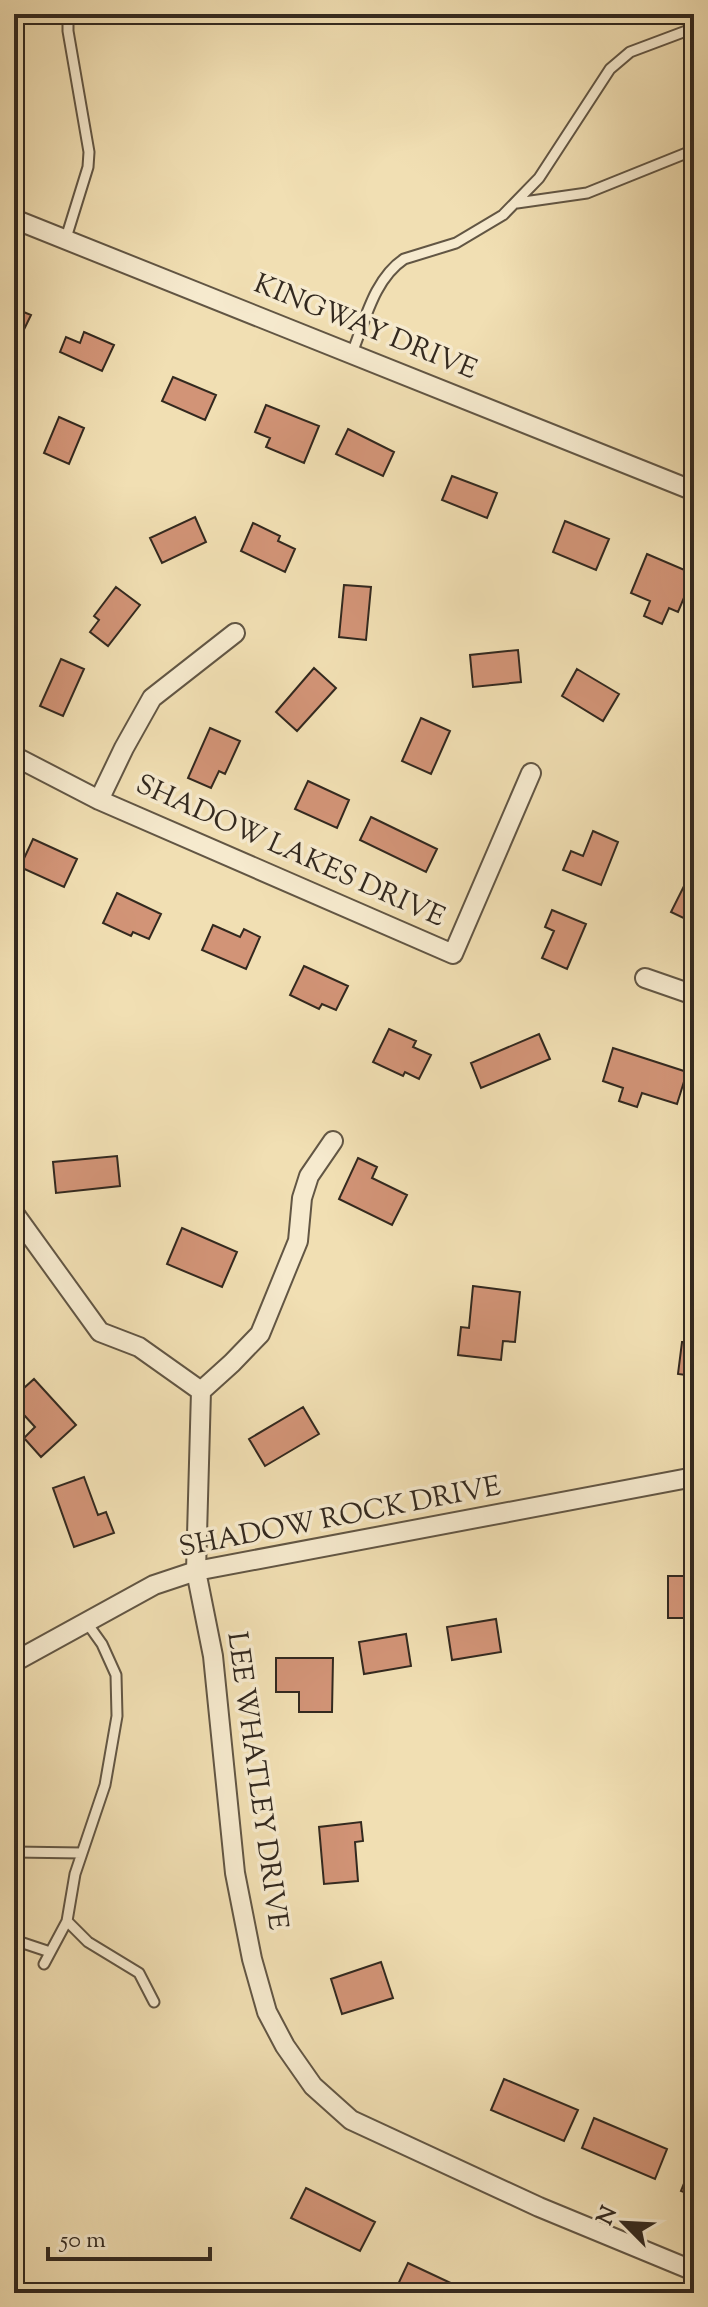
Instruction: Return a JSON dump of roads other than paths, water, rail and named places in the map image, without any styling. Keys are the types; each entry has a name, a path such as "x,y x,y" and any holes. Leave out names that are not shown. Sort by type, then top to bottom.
{"street":[{"name":"KINGWAY DRIVE","path":"14,219 694,491"},
{"path":"99,800 152,698 235,633"},
{"name":"SHADOW LAKES DRIVE","path":"14,756 99,800 453,954 531,773"},
{"path":"645,978 694,995"},
{"path":"14,1213 100,1332 139,1347 201,1391 260,1334 298,1241 302,1198 309,1176 333,1141"},
{"name":"LEE WHATLEY DRIVE","path":"201,1391 196,1571 213,1656 235,1873 252,1959 267,2012 285,2046 313,2086 351,2120 539,2207 694,2271"},
{"name":"SHADOW ROCK DRIVE","path":"14,1662 154,1585 196,1571 694,1477"}],"lane":[{"path":"66,238 88,167 89,152 68,31 68,14"},
{"path":"352,353 378,289 394,266 404,259 471,236 489,226 517,203 539,178 610,69 630,52 694,28"},
{"path":"517,203 587,193 694,150"},
{"path":"44,1964 67,1921 75,1874 105,1785 117,1716 116,1675 102,1644 87,1623"},
{"path":"14,1852 82,1853"},
{"path":"67,1921 88,1942 139,1973 154,2002"},
{"path":"14,1940 50,1952"}]}
